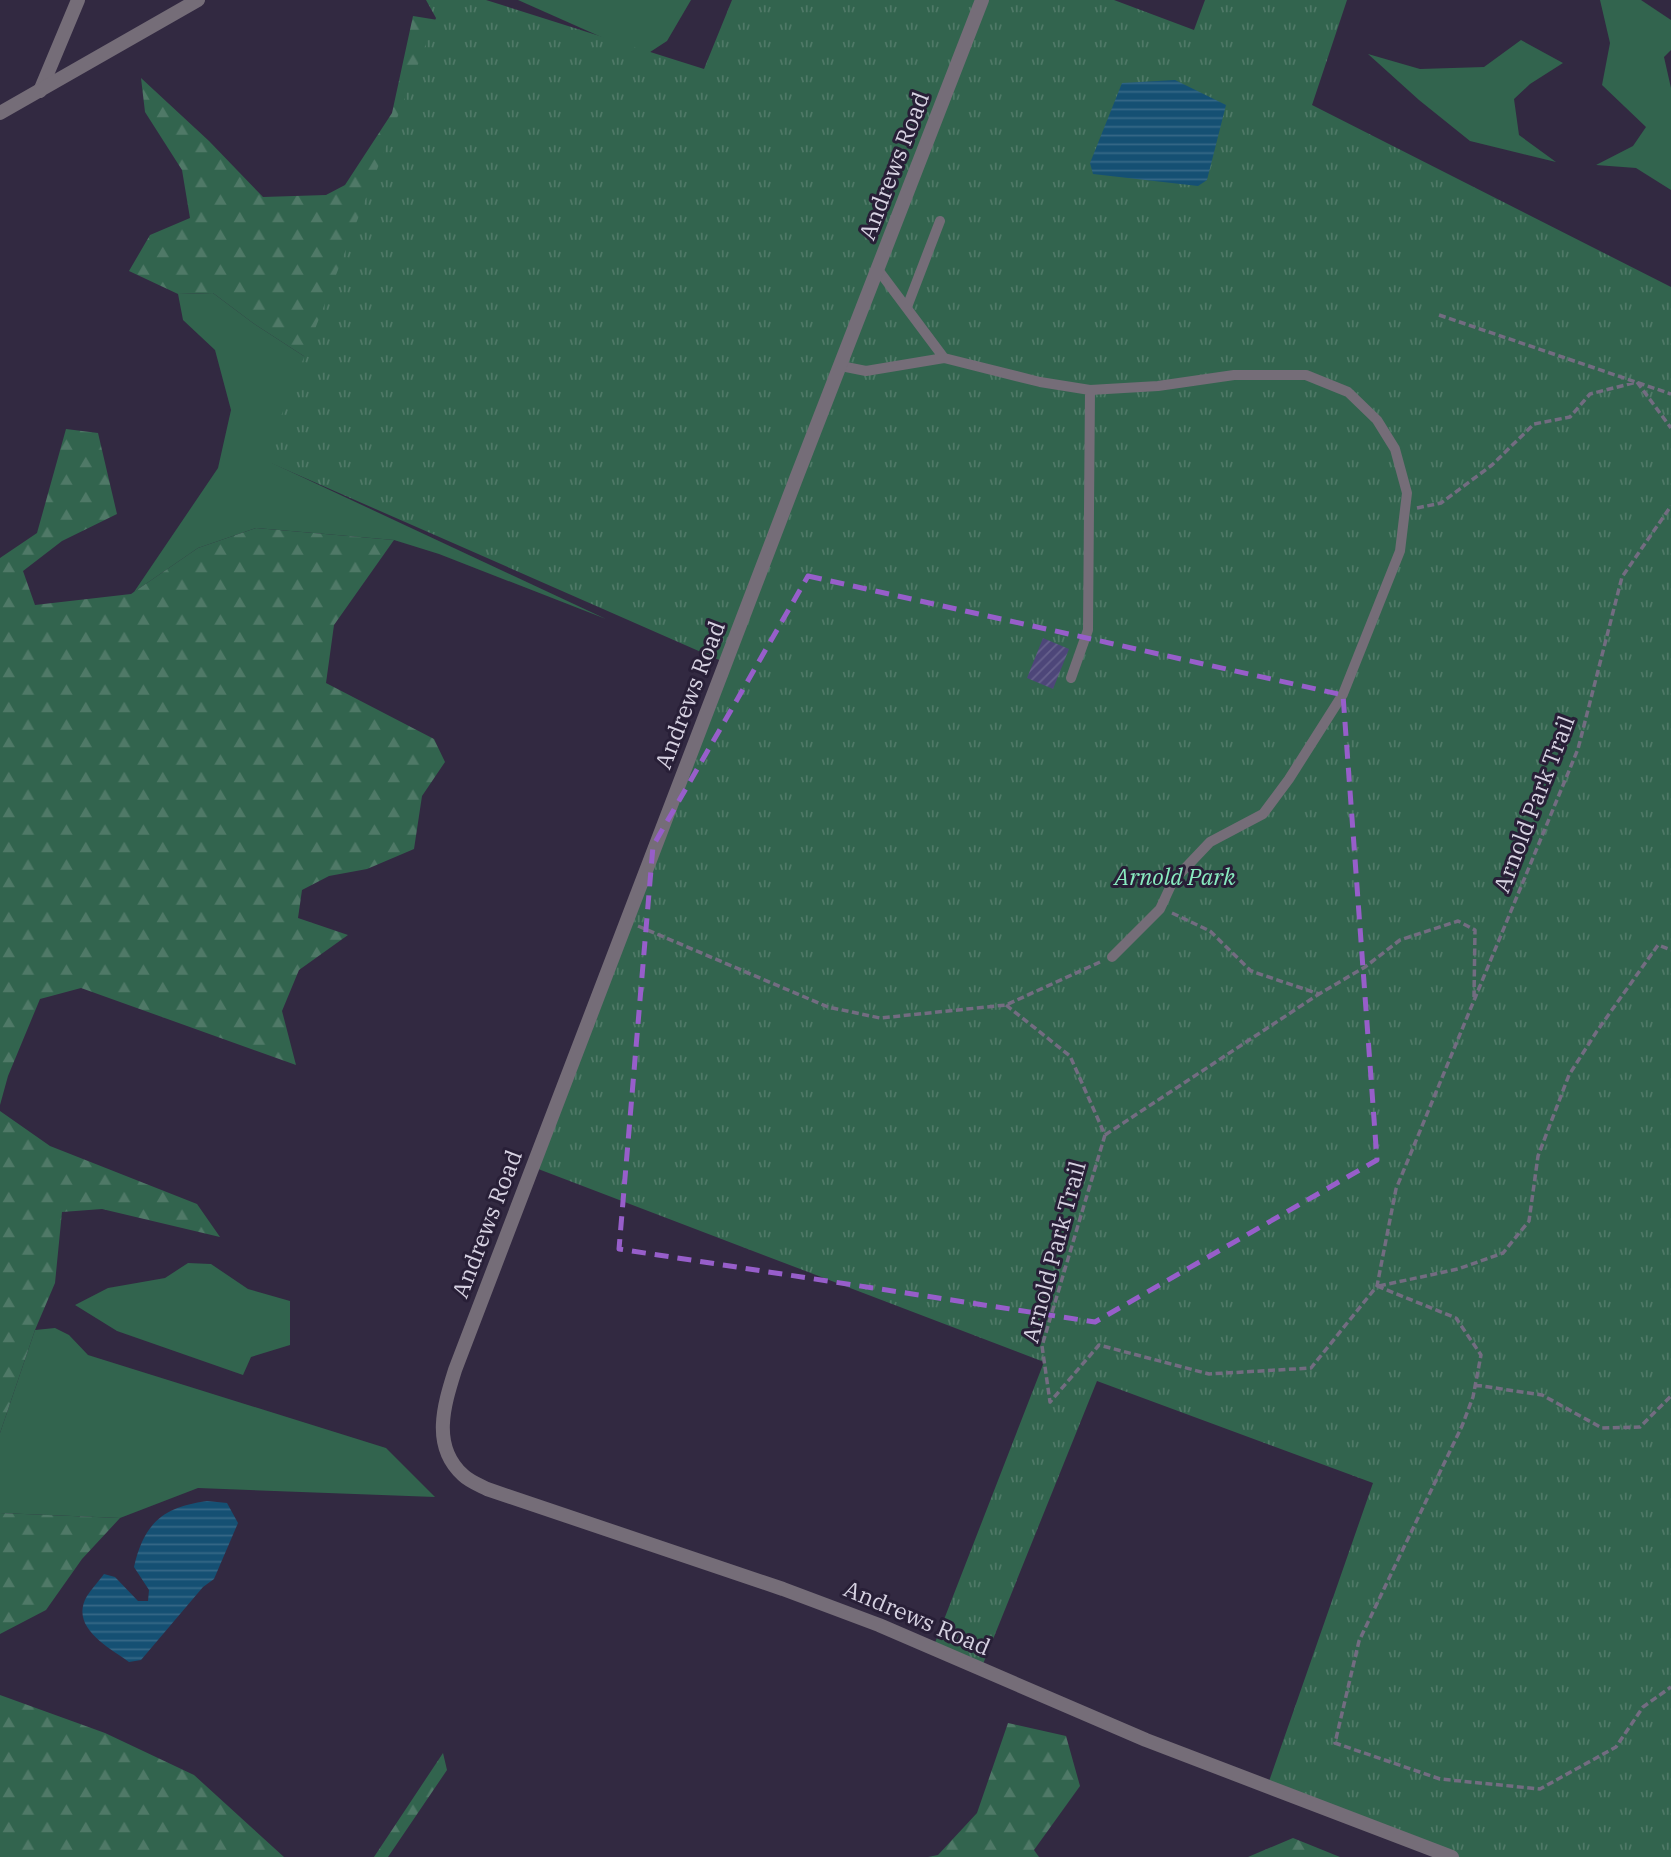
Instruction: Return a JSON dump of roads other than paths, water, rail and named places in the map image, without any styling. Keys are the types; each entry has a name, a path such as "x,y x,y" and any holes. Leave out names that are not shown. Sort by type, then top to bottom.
{"street":[{"path":"40,91 78,0"},
{"path":"0,113 198,0"},
{"name":"Andrews Road","path":"982,0 455,1370 444,1404 442,1433 450,1458 463,1475 487,1489 783,1589 879,1625 1146,1740 1452,1857"}],"lane":[{"path":"907,307 940,221"},
{"path":"879,271 944,358"},
{"path":"841,366 866,371 944,358 1040,382 1090,390 1158,386 1234,375 1306,374 1348,392 1377,420 1395,449 1407,493 1400,551 1343,694 1289,779 1263,814 1210,842 1173,881 1160,909 1112,957"},
{"path":"1071,678 1088,630 1090,390"}],"water":[{"path":"1175,80 1226,105 1207,180 1198,186 1093,174 1090,163 1122,83"},
{"path":"207,1501 227,1503 238,1523 214,1579 203,1587 141,1660 129,1662 102,1643 87,1627 83,1607 87,1596 104,1574 115,1577 138,1601 148,1601 149,1590 134,1567 143,1539 150,1528 167,1513"}],"park label":[{"name":"Arnold Park","path":"1175,877"}]}
